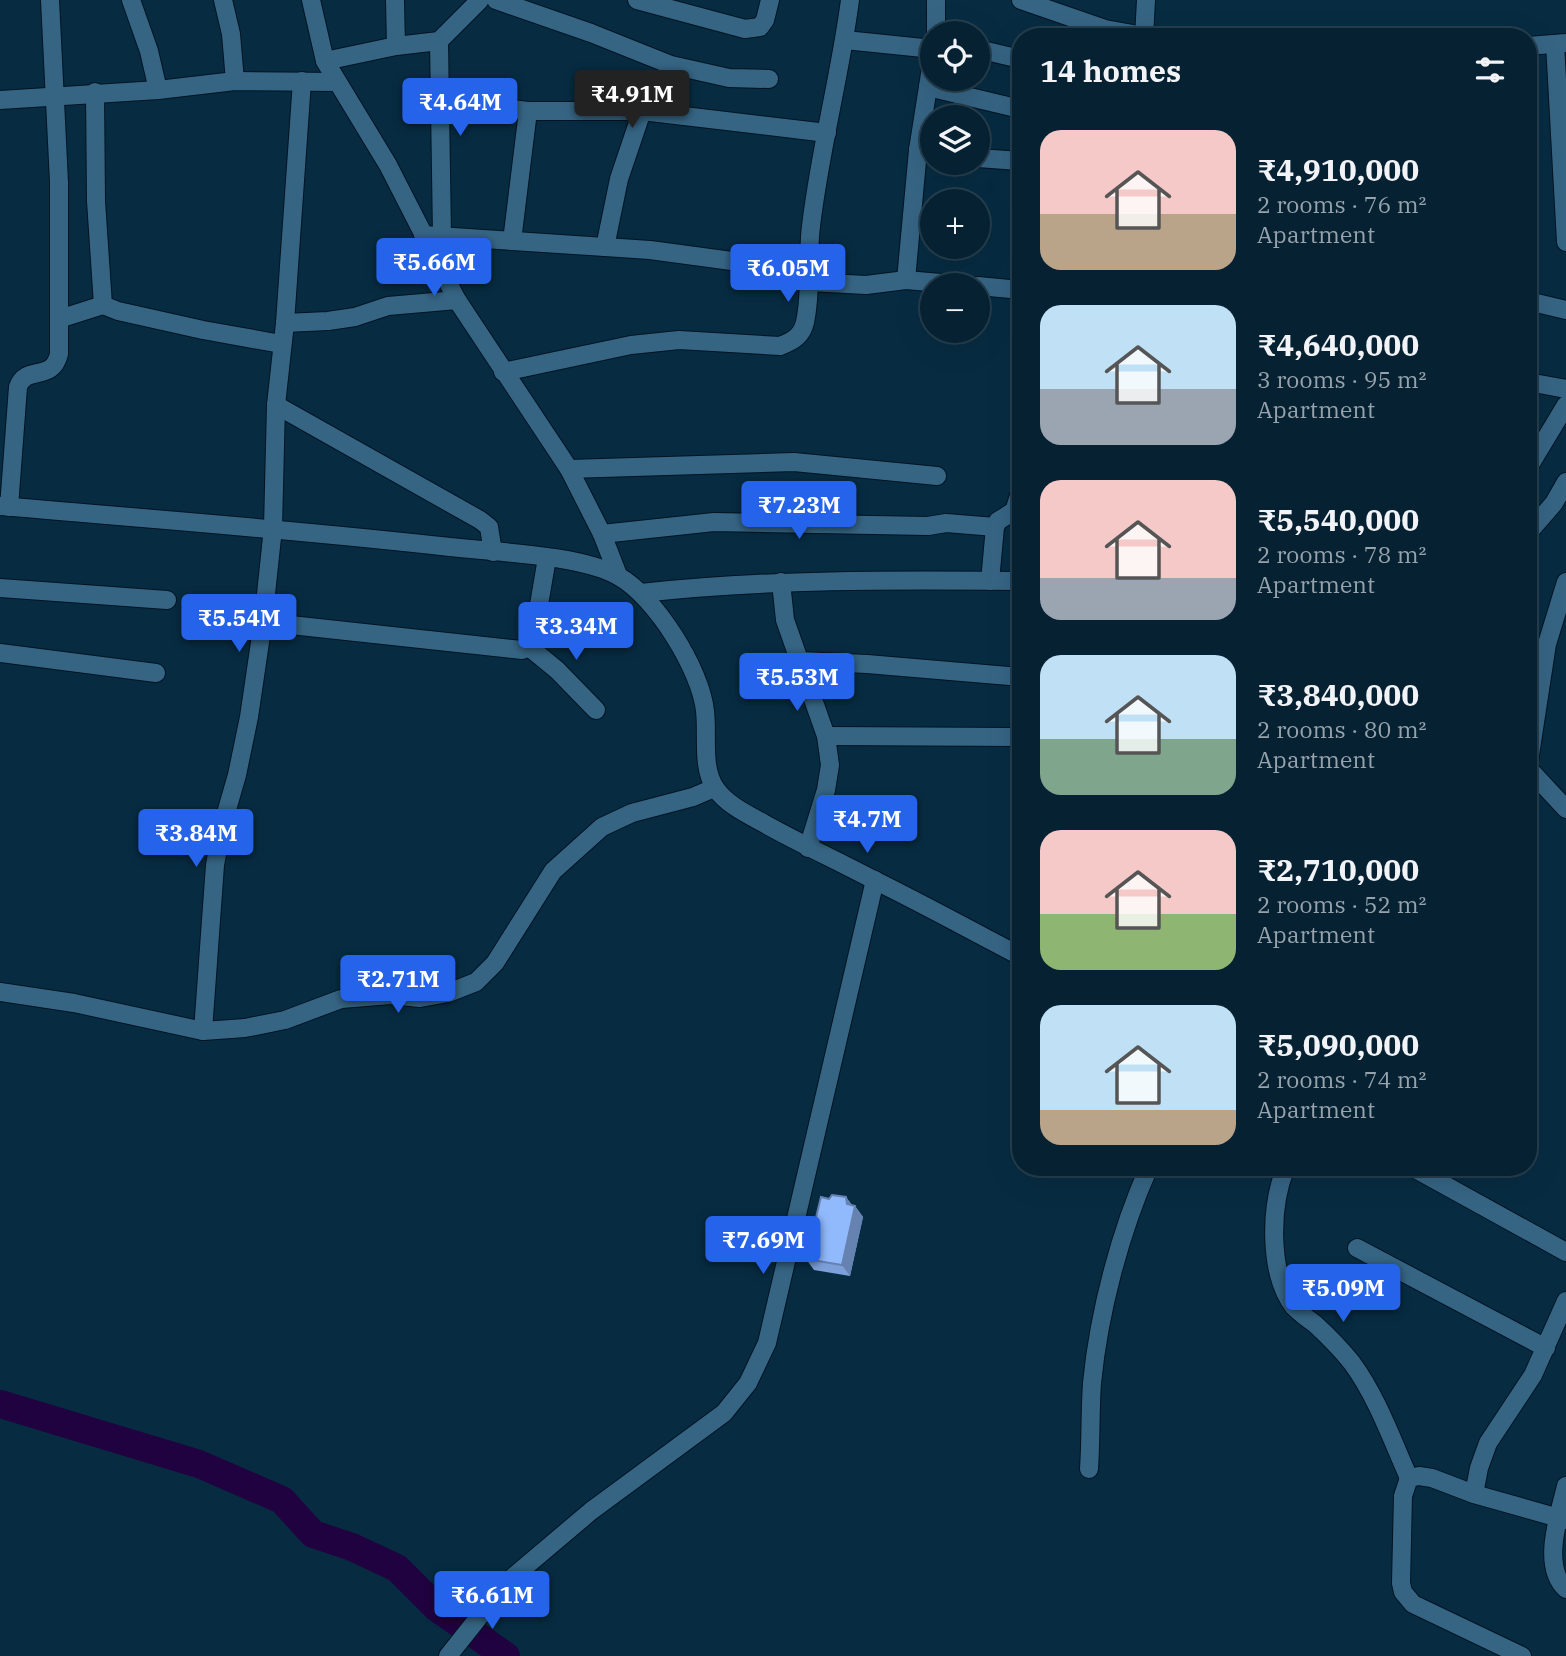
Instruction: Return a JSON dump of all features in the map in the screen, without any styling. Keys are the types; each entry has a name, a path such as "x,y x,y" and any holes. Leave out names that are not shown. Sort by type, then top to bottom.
{"street":[{"path":"50,0 56,95 59,354 56,364 48,371 27,375 20,381 5,507 273,528 548,558 589,565 618,575 641,593 698,680 705,710 709,772 715,788 741,811 808,848 1012,952"},
{"path":"131,0 149,51 158,90"},
{"path":"223,0 236,81"},
{"path":"311,0 325,61 388,165 457,300 569,469 602,534 618,575"},
{"path":"395,0 396,46"},
{"path":"325,61 396,46 439,41 480,0"},
{"path":"496,0 591,33 671,65 729,78 769,79"},
{"path":"637,0 745,29 760,27 765,20 770,0"},
{"path":"503,372 631,345 679,340 780,346 801,333 805,321 811,227 850,0"},
{"path":"936,0 936,21"},
{"path":"1021,0 1067,8 1103,28"},
{"path":"1144,28 1146,0"},
{"path":"845,40 920,50"},
{"path":"439,41 442,236"},
{"path":"1537,45 1561,43 1566,242"},
{"path":"990,52 1012,57"},
{"path":"0,100 158,90 236,81 337,82"},
{"path":"203,1031 215,865 249,717 273,528 276,405 285,323 302,81"},
{"path":"945,91 1012,107"},
{"path":"94,92 96,201 103,305"},
{"path":"440,100 528,111 642,111 827,132"},
{"path":"512,241 528,111"},
{"path":"605,247 619,179 642,111"},
{"path":"990,159 1012,160"},
{"path":"906,280 922,175"},
{"path":"423,234 650,250 754,264 866,285 906,280 920,281"},
{"path":"990,287 1012,289"},
{"path":"285,323 328,321 355,317 388,306 457,300"},
{"path":"1537,303 1566,310"},
{"path":"59,319 103,305 118,311 203,330 281,344"},
{"path":"1537,384 1566,389"},
{"path":"276,405 480,520 489,527 493,552"},
{"path":"1537,453 1566,405"},
{"path":"569,469 794,462 937,476"},
{"path":"1537,523 1554,503 1566,482"},
{"path":"990,580 995,527 998,521 1012,512"},
{"path":"602,534 714,522 928,526 946,523 995,527"},
{"path":"263,622 515,650 529,647 533,640 548,558"},
{"path":"641,593 702,586 819,580 1012,581"},
{"path":"781,582 785,620 827,736 830,765 826,790 808,848"},
{"path":"1537,706 1546,644 1566,582"},
{"path":"0,588 167,600"},
{"path":"529,647 557,670 596,710"},
{"path":"0,653 156,673"},
{"path":"802,661 1012,676"},
{"path":"827,736 1012,737"},
{"path":"1537,778 1566,809"},
{"path":"0,992 74,1003 203,1031 245,1028 285,1020 341,999 390,995 420,998 448,993 476,982 495,963 553,871 602,827 632,813 693,797 715,788"},
{"path":"448,1656 506,1583 591,1511 724,1413 748,1383 767,1343 875,880"},
{"path":"1090,1469 1092,1386 1098,1340 1134,1200 1145,1176"},
{"path":"1283,1176 1276,1198 1275,1228 1277,1262 1282,1285 1295,1307 1328,1336 1352,1363 1409,1478 1403,1496 1402,1592 1413,1604 1522,1656"},
{"path":"1428,1176 1566,1252"},
{"path":"1357,1248 1545,1348"},
{"path":"1474,1494 1479,1468 1489,1443 1533,1375 1566,1301"},
{"path":"1409,1478 1432,1478 1474,1494 1562,1519"},
{"path":"1566,1486 1562,1519 1552,1561 1555,1575 1566,1589"}],"building":[{"path":"832,1195 846,1197 847,1204 855,1206 842,1265 806,1259 821,1197 829,1199"}],"waterway":[{"path":"0,1404 199,1464 282,1500 313,1534 352,1547 397,1568 437,1608 506,1656"}]}
